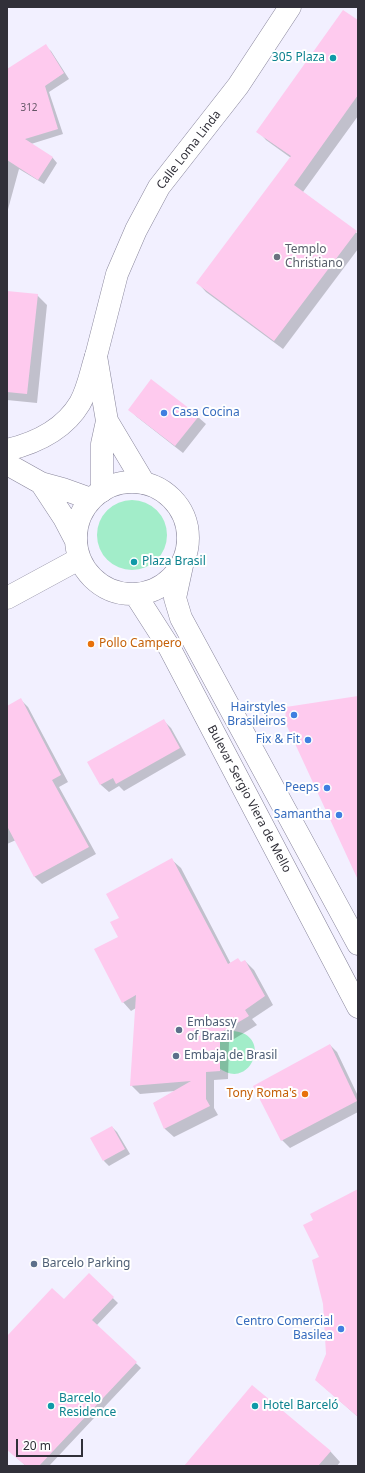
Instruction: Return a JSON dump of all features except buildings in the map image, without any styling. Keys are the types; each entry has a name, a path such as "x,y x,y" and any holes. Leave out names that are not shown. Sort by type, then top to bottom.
{"main road":[{"name":"Calle Loma Linda","path":"144,483 107,421 96,356 117,274 136,230 159,187 238,86 290,7"},
{"path":"7,450 24,446 52,433 68,419 80,403 96,356"},
{"name":"Calle Loma Linda","path":"96,495 102,444 107,421"},
{"path":"7,464 41,483 96,495"},
{"path":"78,549 79,519 83,510 96,495 114,485 127,482 144,483 159,488 173,498 182,512 187,528 188,545 183,561 176,598 181,618 358,944"},
{"path":"41,483 64,518 90,576 103,587 119,593 136,594 150,591 164,584 175,574 183,561"},
{"path":"7,598 78,549"},
{"name":"Bulevar Sergio Viera de Mello","path":"136,594 169,647 358,1007"}],"green space":[{"path":"132,500 145,503 157,510 164,522 167,535 164,548 157,560 145,567 132,570 119,567 107,560 100,548 97,535 100,522 107,510 119,503"},
{"path":"232,1031 245,1034 252,1041 255,1050 253,1060 248,1068 240,1073 230,1073 218,1067 220,1036"}],"place":[{"name":"305 Plaza","path":"333,58"},
{"name":"Templo Christiano","path":"277,257"},
{"name":"Casa Cocina","path":"164,413"},
{"name":"Plaza Brasil","path":"134,562"},
{"name":"Pollo Campero","path":"91,644"},
{"name":"Hairstyles Brasileiros","path":"294,715"},
{"name":"Fix & Fit","path":"308,740"},
{"name":"Peeps","path":"327,788"},
{"name":"Samantha","path":"339,815"},
{"name":"Embassy of Brazil","path":"179,1030"},
{"name":"Embaja de Brasil","path":"176,1056"},
{"name":"Tony Roma's","path":"305,1094"},
{"name":"Barcelo Parking","path":"34,1264"},
{"name":"Centro Comercial Basilea","path":"341,1329"},
{"name":"Barcelo Residence","path":"51,1406"},
{"name":"Hotel Barceló","path":"255,1406"}]}
